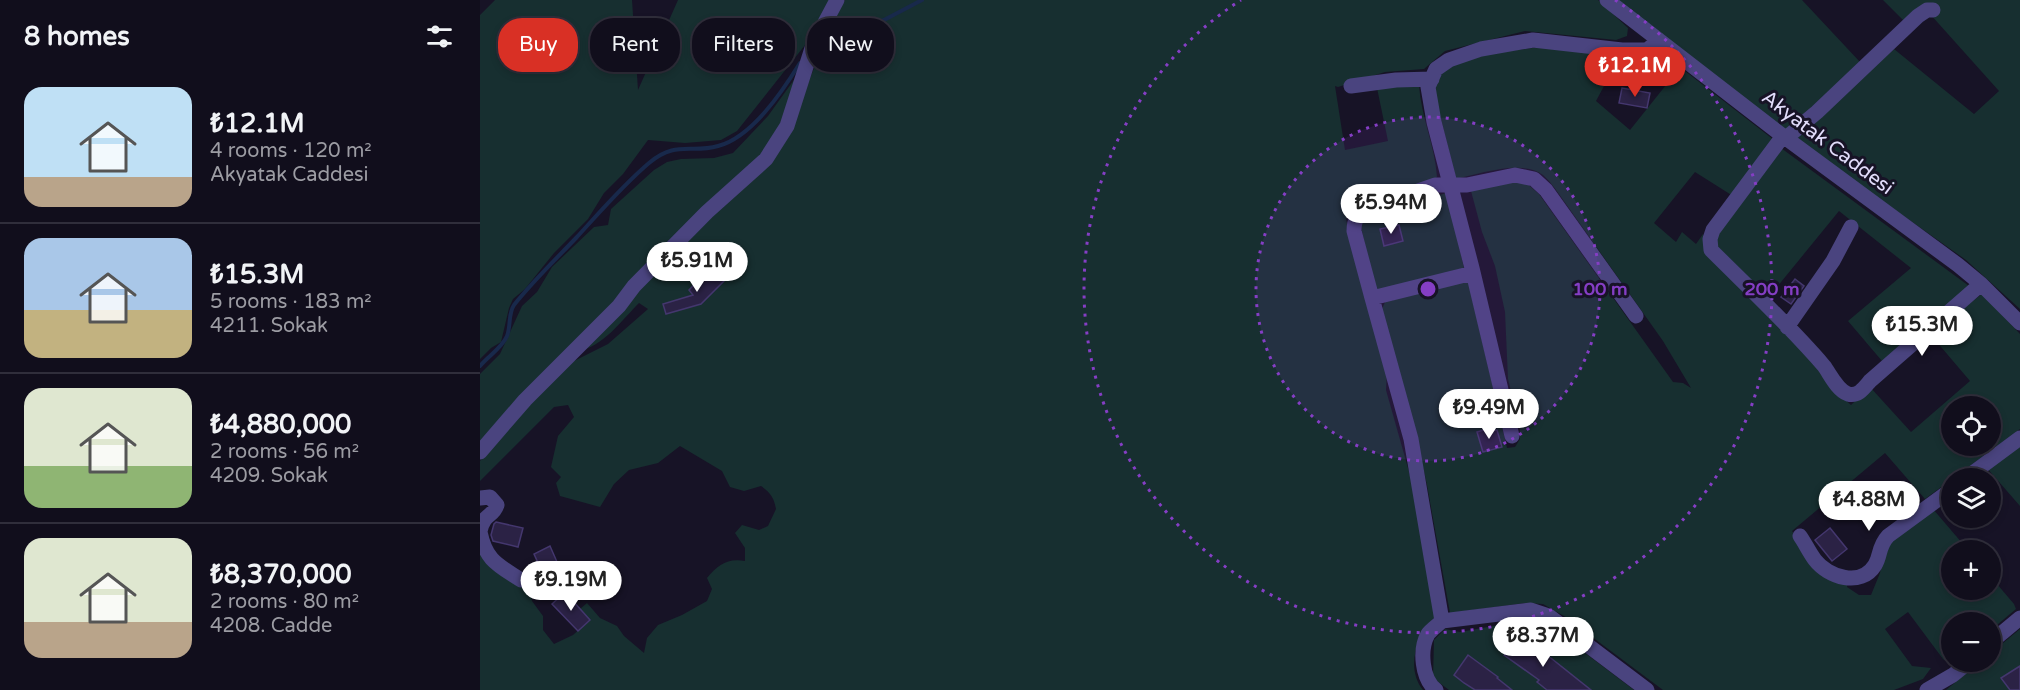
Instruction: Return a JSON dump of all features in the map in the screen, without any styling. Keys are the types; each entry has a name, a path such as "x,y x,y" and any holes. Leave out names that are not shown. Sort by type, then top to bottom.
{"street":[{"path":"480,452 525,400 619,306 634,286 707,212 766,159 787,126 813,45 837,0"},
{"name":"Akyatak Caddesi","path":"1607,0 1784,137 1981,284 2020,323"},
{"path":"1933,10 1927,10 1918,15 1817,112 1784,137 1713,230 1710,239 1711,250 1787,327 1848,394 1856,394 1862,390 1981,284"},
{"path":"1512,436 1434,122 1428,87 1436,69 1449,60 1481,49 1533,40 1647,51 1659,40"},
{"path":"1351,86 1396,80 1432,79"},
{"path":"1442,621 1411,439 1354,231 1357,216 1366,209 1435,185 1467,184 1515,175 1534,179 1546,190 1635,316"},
{"path":"1787,327 1833,261 1851,227"},
{"path":"1372,298 1473,273"},
{"path":"1980,468 2020,438"},
{"path":"480,498 490,497 497,505 495,510 482,521 480,531 486,553 496,564 521,580"},
{"path":"1800,536 1815,560 1827,571 1853,579 1870,571 1876,564 1881,544 1888,536 1941,497"},
{"path":"1436,690 1430,685 1424,668 1424,652 1428,634 1442,621 1531,610 1549,616 1647,690"},
{"path":"2001,634 2020,618"},
{"path":"1927,690 1957,672"}],"green space":[{"path":"495,0 632,0 633,18 590,18 590,72 637,72 638,90 646,72 680,72 680,18 670,18 678,0 834,0 823,18 807,18 807,43 795,58 795,18 692,18 692,72 784,72 737,131 721,140 685,143 648,140 623,174 604,193 588,219 554,253 525,289 513,299 501,342 480,359 480,15"},
{"path":"845,0 1598,0 1628,28 1627,36 1616,40 1525,31 1445,51 1424,69 1385,72 1335,86 1345,150 1388,141 1377,88 1419,85 1422,109 1436,165 1437,177 1366,202 1346,219 1387,371 1386,390 1417,500 1435,617 1423,633 1414,662 1418,681 1423,690 480,690 480,550 531,592 532,601 543,616 543,630 554,644 573,635 590,620 580,609 587,603 600,618 617,626 624,636 644,653 647,638 658,625 707,601 712,589 707,578 715,569 728,562 745,561 745,548 735,533 742,525 759,530 768,526 776,509 767,491 761,486 744,491 730,487 722,471 680,446 658,463 629,470 614,484 600,507 560,496 556,483 561,477 551,467 558,436 574,417 568,405 554,407 480,481 480,461 552,379 570,363 608,344 648,309 639,303 604,339 578,351 784,144 812,72 894,72 894,18 834,18"},
{"path":"1611,0 1802,0 1860,62 1788,129 1781,130"},
{"path":"1883,0 2020,0 2020,309 1966,260 1792,137 1894,49 1974,114 1999,91 1930,14 1903,20"},
{"path":"1547,46 1619,58 1596,101 1630,130 1670,80 1643,58 1651,56 1658,50 1774,140 1733,196 1695,172 1654,223 1676,242 1682,232 1696,244 1703,234 1708,252 1813,360 1840,395 1851,405 1870,387 1911,432 1941,406 1941,456 1983,456 1967,468 1941,468 1941,487 1925,499 1885,453 1792,531 1818,568 1847,582 1847,587 1859,595 1871,595 1880,573 1883,555 1892,542 1933,509 1941,518 1941,528 1949,528 1959,540 1941,540 1941,600 2001,600 2001,589 2016,609 2001,622 2001,612 1941,612 1941,656 1908,612 1885,629 1912,666 1931,668 1923,679 1894,690 1663,690 1564,616 1543,604 1525,603 1450,613 1415,431 1382,309 1385,302 1468,280 1507,448 1515,447 1520,439 1520,429 1508,379 1505,312 1495,266 1482,232 1471,191 1513,181 1524,181 1539,194 1673,382 1683,383 1691,388 1663,341 1557,191 1543,175 1534,170 1513,168 1456,179 1434,92 1437,77 1447,66 1472,56"},
{"path":"801,70 793,103 769,149 480,443 480,374 500,354 522,306 537,292 552,267 594,227 608,225 611,209 654,170 667,162 681,159 714,158 733,153 768,116"},
{"path":"1781,148 1969,286 1882,361 1848,321 1911,268 1839,211 1768,298 1716,249 1716,231"},
{"path":"1447,193 1464,268 1375,291 1360,222 1364,214"},
{"path":"1982,294 2020,334 2020,429 2001,443 2001,396 1953,396 1970,381 1930,334"},
{"path":"2020,442 2020,506 2001,484 2001,468 1986,467"},
{"path":"1531,619 1544,622 1634,690 1449,690 1433,678 1434,640 1445,629 1460,632"},
{"path":"2020,629 2020,690 1946,690 1968,672 2001,672 2001,645"}],"building":[{"path":"1622,88 1650,93 1647,108 1619,103"},
{"path":"1399,225 1403,241 1384,246 1380,229"},
{"path":"716,268 727,278 701,304 666,314 663,304 693,295 689,290 702,276 706,280"},
{"path":"1795,279 1804,286 1791,304 1781,297"},
{"path":"1490,428 1491,431 1497,430 1502,447 1483,452 1477,432"},
{"path":"1864,483 1873,495 1858,506 1861,509 1849,518 1837,503"},
{"path":"496,522 523,528 518,547 493,541 491,535"},
{"path":"1830,528 1847,549 1832,561 1815,540"},
{"path":"550,546 561,571 545,578 534,554"},
{"path":"565,592 590,620 578,631 552,604"},
{"path":"1518,635 1591,690 1547,690 1537,682 1539,680 1504,655"},
{"path":"1468,655 1512,690 1475,690 1464,683 1454,675"},
{"path":"2020,666 2020,690 2010,690 2001,678"}],"waterway":[{"path":"888,18 922,0"},
{"path":"480,366 505,340 514,305 611,199 649,163 667,152 708,148 731,141 765,112 800,63"}]}
